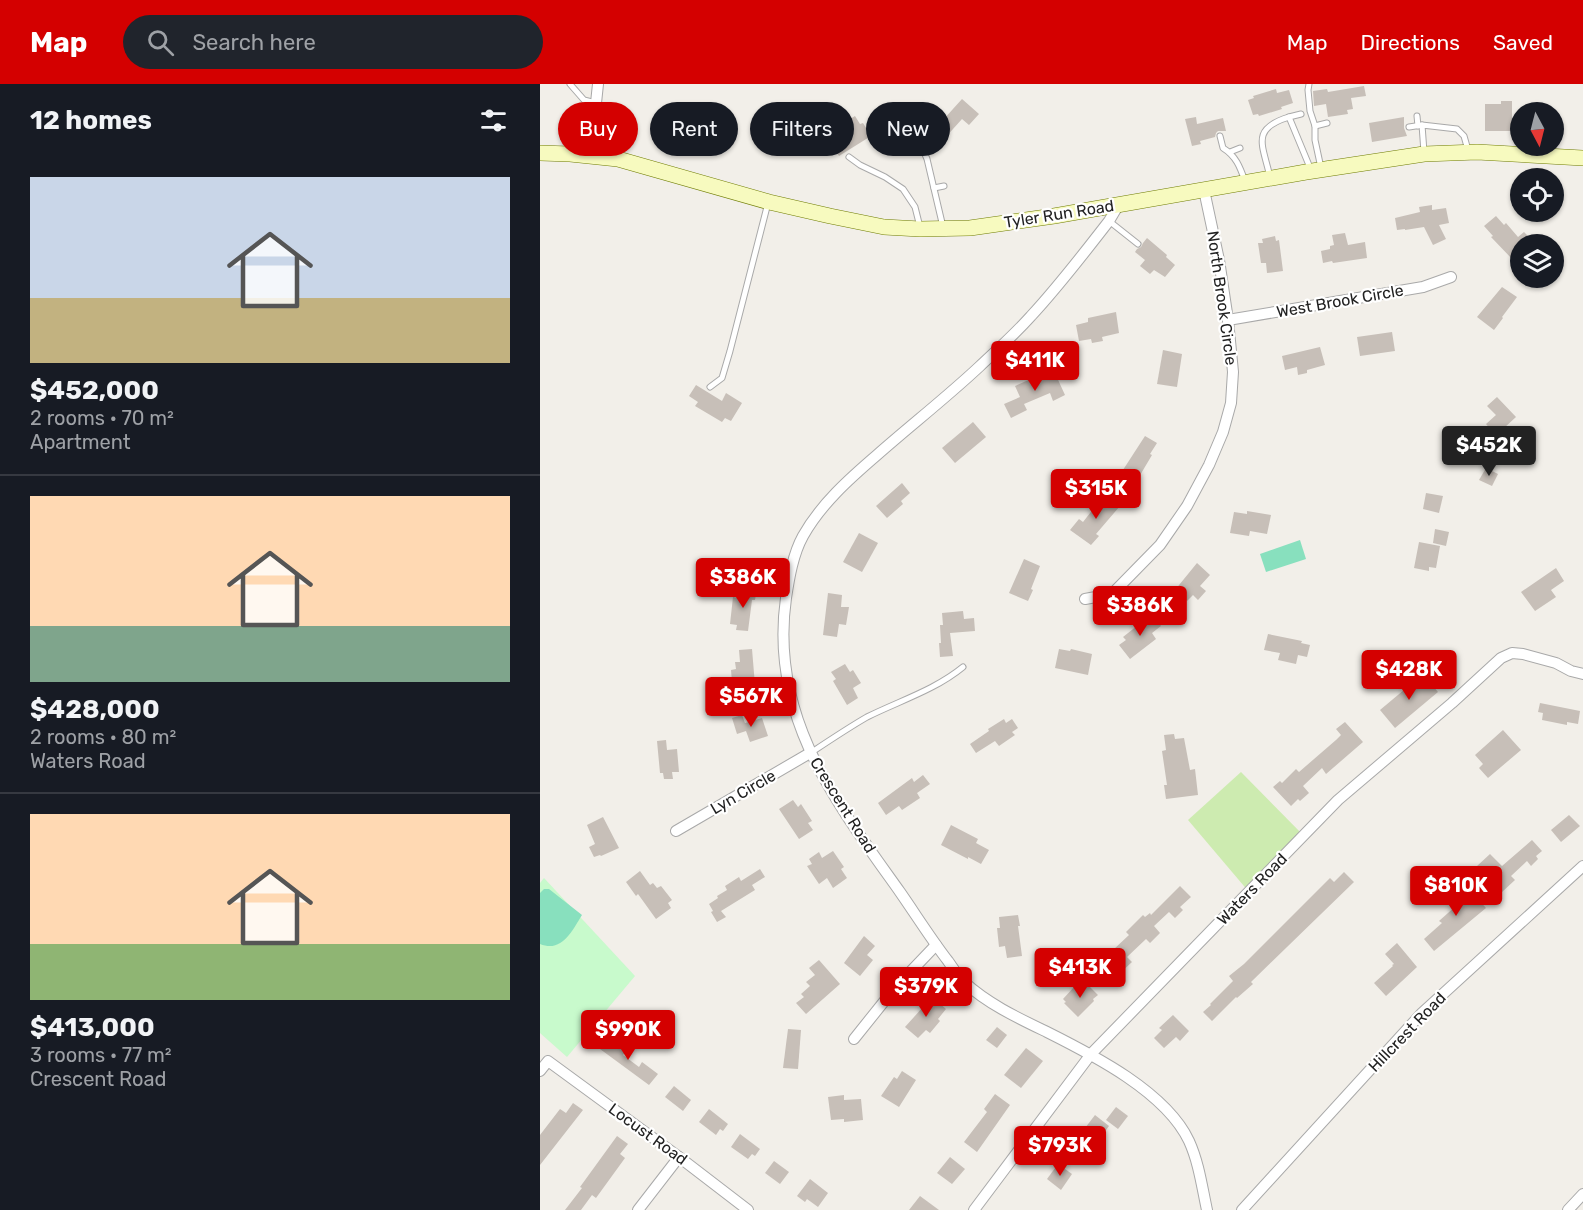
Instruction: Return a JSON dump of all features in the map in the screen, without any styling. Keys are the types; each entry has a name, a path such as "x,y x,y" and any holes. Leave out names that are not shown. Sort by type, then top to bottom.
{"street":[{"path":"596,102 598,84"},
{"name":"Tyler Run Road","path":"589,156 618,159 769,202 830,216 884,227 921,229 970,228 1054,216 1246,182 1424,154 1468,152 1583,158"},
{"name":"Tyler Run Road","path":"540,153 558,154"},
{"name":"North Brook Circle","path":"1085,599 1112,594 1160,545 1187,506 1209,465 1223,432 1231,403 1233,372 1219,260 1204,190"},
{"name":"Crescent Road","path":"1119,204 1109,220 1030,317 979,366 849,478 828,501 802,538 787,588 783,629 784,653 789,687 810,753 842,810 936,945 963,980 987,1000 1091,1054 1131,1080 1176,1119 1189,1140 1200,1173 1207,1210"},
{"name":"West Brook Circle","path":"1228,320 1423,287 1451,277"},
{"name":"Waters Road","path":"974,1210 1091,1054 1338,800 1452,704 1501,658 1512,653 1522,654 1556,663 1583,674"},
{"name":"Lyn Circle","path":"676,831 810,753"},
{"name":"Hillcrest Road","path":"1242,1210 1421,1014 1583,866"},
{"path":"854,1039 894,989 936,945"},
{"name":"Locust Road","path":"540,1071 548,1060 748,1210"},
{"path":"638,1210 679,1157"},
{"path":"1568,1210 1583,1194"}],"lane":[{"path":"570,84 584,100 592,102"},
{"path":"1309,84 1310,111 1315,126 1317,171"},
{"path":"1270,178 1261,138 1264,131 1273,122 1301,114"},
{"path":"1417,116 1424,154"},
{"path":"1289,117 1317,171"},
{"path":"1315,126 1328,123"},
{"path":"1409,127 1457,129 1464,136 1468,152"},
{"path":"1220,136 1223,148 1230,152 1239,163 1246,182"},
{"path":"1230,152 1240,148"},
{"path":"925,156 943,229"},
{"path":"849,157 903,189 915,207 921,229"},
{"path":"934,188 944,186"},
{"path":"710,387 722,378 769,202"},
{"path":"1109,220 1138,244"},
{"path":"810,753 868,717 916,695 954,675 963,667"}],"green space":[{"path":"1300,540 1306,559 1266,572 1260,554"},
{"path":"1241,772 1307,839 1249,892 1188,820"},
{"path":"544,878 635,976 567,1057 540,1033 540,883"},
{"path":"544,889 549,889 582,915 566,939 554,946 540,944 540,893"}],"building":[{"path":"1364,86 1366,96 1351,98 1353,109 1347,110 1348,114 1328,117 1326,104 1314,106 1313,91 1327,89 1328,92"},
{"path":"1276,89 1277,93 1289,90 1293,103 1259,116 1258,114 1253,115 1248,100 1254,98 1253,96"},
{"path":"962,99 979,114 969,125 962,119 950,132 950,112"},
{"path":"1501,101 1512,101 1510,102 1510,131 1485,131 1485,104 1501,104"},
{"path":"854,117 866,128 866,139 854,147"},
{"path":"1196,117 1197,124 1223,118 1226,131 1218,131 1215,137 1192,146 1185,119"},
{"path":"1404,117 1407,136 1372,142 1369,123"},
{"path":"1432,205 1432,210 1446,208 1449,223 1439,225 1446,239 1433,245 1424,227 1397,230 1395,218 1420,212 1419,207"},
{"path":"1496,216 1515,234 1510,234 1510,257 1491,237 1493,236 1484,226"},
{"path":"1345,233 1348,245 1365,242 1367,258 1323,263 1321,251 1330,249 1330,246 1334,245 1332,235"},
{"path":"1275,236 1276,241 1279,240 1283,271 1267,273 1266,263 1261,263 1258,243 1263,243 1262,239"},
{"path":"1147,238 1175,265 1165,277 1154,270 1150,274 1140,266 1145,260 1135,252"},
{"path":"1502,287 1517,297 1494,330 1477,317"},
{"path":"1116,312 1119,333 1102,337 1103,341 1092,343 1091,339 1079,341 1076,325 1088,322 1088,318"},
{"path":"1392,332 1395,351 1360,356 1357,337"},
{"path":"1320,347 1325,365 1298,375 1297,367 1285,370 1282,356"},
{"path":"1163,350 1182,354 1177,387 1157,384"},
{"path":"1054,371 1065,395 1053,401 1050,393 1024,404 1027,410 1011,418 1004,404 1020,397 1015,386"},
{"path":"696,385 722,401 726,393 742,403 731,421 725,418 722,422 695,406 698,402 689,396"},
{"path":"1497,397 1516,417 1504,428 1507,431 1499,438 1502,441 1493,449 1483,439 1492,431 1486,424 1496,415 1487,406"},
{"path":"973,422 986,437 955,463 942,448"},
{"path":"1145,436 1157,443 1136,482 1121,473"},
{"path":"1486,468 1498,474 1492,486 1479,480"},
{"path":"902,483 910,493 901,501 903,504 887,518 876,506"},
{"path":"1426,493 1443,496 1439,513 1423,509"},
{"path":"1105,494 1120,506 1096,534 1099,536 1091,545 1070,530 1079,519 1083,522"},
{"path":"1247,511 1271,515 1267,534 1250,531 1249,536 1230,533 1234,512 1247,514"},
{"path":"1435,529 1449,532 1446,546 1433,543"},
{"path":"859,533 878,543 862,572 843,562"},
{"path":"1419,542 1440,546 1436,568 1429,567 1429,571 1414,568"},
{"path":"1024,559 1040,566 1028,601 1009,593"},
{"path":"1197,563 1210,575 1200,586 1206,591 1198,600 1193,595 1187,601 1185,599 1181,605 1173,597 1177,592 1175,590"},
{"path":"1556,568 1564,581 1551,590 1556,597 1535,611 1521,592"},
{"path":"744,586 757,588 755,600 752,600 748,631 736,630 737,625 730,624 733,597 742,599"},
{"path":"828,593 842,595 841,607 849,607 846,625 839,624 837,637 823,635"},
{"path":"963,611 964,619 974,618 975,631 950,633 953,656 940,657 942,613"},
{"path":"1152,614 1161,626 1152,633 1156,639 1130,659 1119,645 1126,640 1123,637"},
{"path":"1268,634 1302,641 1301,643 1310,645 1307,657 1298,655 1296,664 1278,660 1280,653 1264,650"},
{"path":"752,649 755,685 738,687 738,681 732,682 731,670 736,669 735,662 740,662 739,650"},
{"path":"1059,649 1092,654 1088,675 1055,668"},
{"path":"845,664 850,672 853,670 861,683 853,688 858,698 847,705 833,681 836,679 831,672"},
{"path":"1423,674 1438,692 1395,728 1380,710"},
{"path":"1540,703 1580,711 1578,724 1567,722 1567,725 1542,720 1543,713 1538,712"},
{"path":"742,715 745,723 762,718 768,736 750,742 746,731 737,734 732,718"},
{"path":"1004,719 1006,723 1012,719 1018,728 1012,732 1015,735 999,746 995,741 976,753 970,744"},
{"path":"1345,722 1363,742 1326,774 1322,768 1303,786 1309,793 1291,806 1273,787 1280,781 1282,783 1296,769 1299,772 1336,740 1341,735 1336,729"},
{"path":"1503,730 1521,750 1488,778 1479,768 1483,764 1475,755"},
{"path":"1174,734 1175,739 1184,738 1190,770 1195,769 1198,795 1166,799 1164,785 1167,785 1162,751 1166,750 1164,735"},
{"path":"666,740 667,750 677,749 679,772 672,772 673,779 664,779 663,773 660,773 657,741"},
{"path":"923,775 930,784 917,793 920,798 902,810 899,806 886,815 878,803 912,778 914,782"},
{"path":"793,800 798,807 801,804 812,821 808,823 813,830 799,839 779,809"},
{"path":"1569,815 1580,826 1561,842 1551,830"},
{"path":"603,817 619,848 594,857 589,847 595,844 587,825"},
{"path":"951,825 978,839 976,843 989,850 981,864 941,845"},
{"path":"1532,840 1542,851 1536,856 1538,859 1531,866 1527,861 1511,876 1515,880 1502,892 1477,866 1490,854 1502,866"},
{"path":"833,851 844,867 841,869 847,878 833,888 827,878 819,884 807,866 812,864 809,859 819,852 822,858"},
{"path":"760,869 765,877 752,885 755,890 721,911 726,917 717,922 709,904 727,890 725,886 739,877 741,881"},
{"path":"640,871 650,885 653,883 657,888 661,886 672,900 668,903 671,908 656,919 626,882"},
{"path":"1344,872 1354,882 1251,982 1253,984 1212,1021 1203,1012 1233,981 1229,976 1244,964 1330,878 1334,882"},
{"path":"1464,884 1486,908 1434,951 1424,939 1457,905 1450,897"},
{"path":"1180,886 1191,897 1180,907 1183,910 1175,918 1169,912 1154,926 1160,933 1150,943 1146,939 1127,957 1132,962 1113,977 1103,966 1116,953 1113,950 1129,935 1126,932 1143,915 1145,917 1150,913 1151,915"},
{"path":"1018,915 1022,956 1007,958 1005,946 999,947 997,928 1000,928 999,917"},
{"path":"864,936 875,946 867,955 873,960 860,976 844,963"},
{"path":"1397,943 1417,967 1386,996 1374,983 1393,966 1394,964 1385,954"},
{"path":"819,960 840,984 806,1014 796,1003 804,997 801,994 810,986 806,982 815,975 809,968"},
{"path":"1085,982 1098,995 1078,1017 1063,999 1074,987 1077,990"},
{"path":"932,997 946,1009 930,1033 926,1030 918,1038 905,1027"},
{"path":"1173,1015 1189,1031 1180,1041 1176,1037 1164,1048 1154,1038 1162,1030 1159,1028"},
{"path":"997,1027 1007,1035 997,1048 986,1040"},
{"path":"788,1029 801,1030 798,1069 783,1068"},
{"path":"609,1037 627,1050 623,1055 639,1067 642,1062 658,1074 649,1085 600,1049"},
{"path":"1026,1048 1043,1061 1021,1088 1004,1075"},
{"path":"902,1071 916,1080 899,1107 881,1096 894,1077 897,1079"},
{"path":"674,1086 691,1100 683,1111 665,1097"},
{"path":"995,1094 1010,1105 977,1152 964,1142 987,1112 984,1109"},
{"path":"844,1095 844,1100 861,1099 863,1120 844,1122 844,1119 831,1120 828,1097"},
{"path":"573,1103 583,1110 540,1165 540,1135 560,1109 566,1113"},
{"path":"1116,1107 1128,1116 1118,1129 1106,1120"},
{"path":"709,1109 728,1124 716,1135 699,1122"},
{"path":"1095,1115 1109,1126 1094,1146 1079,1136"},
{"path":"740,1134 760,1149 755,1156 752,1154 748,1159 731,1147"},
{"path":"617,1136 628,1144 620,1154 625,1158 596,1198 592,1195 581,1210 565,1210 582,1188 580,1187"},
{"path":"950,1157 965,1169 952,1184 937,1173"},
{"path":"774,1161 789,1172 780,1184 765,1173"},
{"path":"1058,1164 1072,1174 1061,1190 1047,1179"},
{"path":"810,1179 828,1193 818,1207 807,1199 805,1202 797,1196"},
{"path":"920,1196 939,1210 909,1210"}]}
